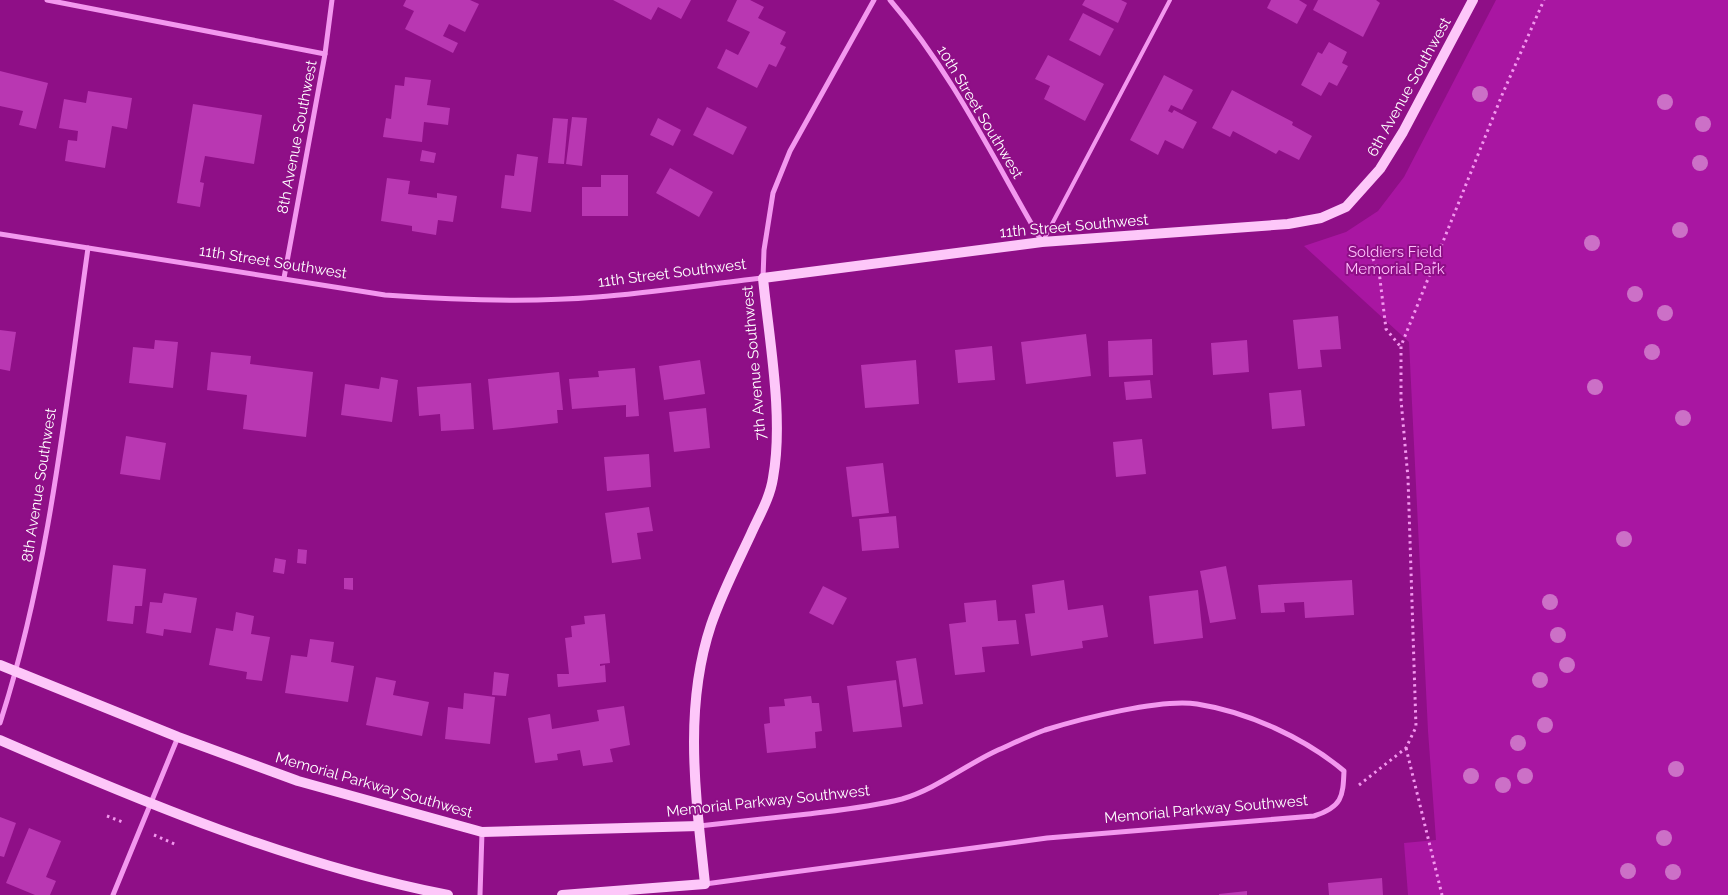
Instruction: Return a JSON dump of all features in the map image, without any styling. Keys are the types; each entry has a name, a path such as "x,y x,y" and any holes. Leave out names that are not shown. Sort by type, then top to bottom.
{"street":[{"path":"47,0 325,54"},
{"name":"8th Avenue Southwest","path":"284,278 325,54 332,0"},
{"name":"7th Avenue Southwest","path":"705,884 694,772 693,728 696,691 703,652 723,592 768,497 773,478 776,431 772,366 763,278 773,192 790,151 874,0"},
{"name":"10th Street Southwest","path":"890,0 912,26 936,60 1042,242"},
{"name":"6th Avenue Southwest","path":"1346,207 1380,169 1394,147 1473,0"},
{"name":"11th Street Southwest","path":"0,234 385,295 438,299 514,300 596,297 763,278 1042,242 1288,224 1321,218 1346,207"},
{"name":"8th Avenue Southwest","path":"0,723 17,671 47,525 88,248"},
{"name":"Memorial Parkway Southwest","path":"0,665 178,736 298,781 482,832 699,826 862,808 901,799 927,790 994,752 1044,730 1132,709 1171,704 1196,704 1227,711 1264,724 1323,753 1344,771 1343,796 1330,811 1314,816 1046,838 705,884 562,895"},
{"path":"113,895 178,736"},
{"path":"0,740 149,805 389,884 448,895"},
{"path":"480,895 482,832"}],"lane":[{"path":"1042,242 1170,0"}],"path":[{"path":"1343,796 1406,748 1416,727 1408,478 1401,400 1400,346 1499,104 1544,0"},
{"path":"1367,247 1379,271 1386,329 1400,346"},
{"path":"1406,748 1442,895"}],"green space":[{"name":"Soldiers Field Memorial Park","path":"1496,0 1728,0 1728,895 1408,895 1404,843 1436,840 1428,731 1409,342 1304,246 1346,232 1378,211 1404,177"}],"building":[{"path":"406,0 470,0 479,4 465,32 449,24 443,36 458,43 453,53 405,29 414,11 403,6"},
{"path":"613,0 691,0 681,19 658,7 651,20"},
{"path":"737,0 750,0 764,7 758,18 786,32 780,44 786,47 776,67 769,64 757,88 717,68 726,49 738,55 750,32 727,21"},
{"path":"1085,0 1121,0 1127,3 1118,23 1082,5"},
{"path":"1271,0 1299,0 1307,5 1297,24 1267,8"},
{"path":"1318,0 1376,0 1380,3 1363,37 1313,10"},
{"path":"1083,13 1114,29 1100,56 1069,40"},
{"path":"1329,42 1347,52 1342,63 1348,66 1337,86 1329,82 1321,96 1301,85 1318,52 1322,54"},
{"path":"1048,55 1104,84 1085,121 1044,99 1050,86 1035,79"},
{"path":"0,71 48,83 36,129 19,125 23,111 0,106"},
{"path":"1164,75 1193,90 1182,110 1171,105 1168,111 1172,113 1174,110 1197,122 1183,149 1165,140 1158,155 1130,140"},
{"path":"405,77 431,80 427,105 450,108 448,125 424,122 422,142 383,137 386,118 391,119 395,85 404,86"},
{"path":"1232,90 1293,122 1292,125 1312,136 1299,160 1279,150 1276,154 1233,131 1230,137 1212,128"},
{"path":"88,91 132,98 127,129 112,126 105,168 65,161 68,140 77,141 78,131 59,128 64,99 86,103"},
{"path":"193,104 262,115 254,164 205,156 200,182 204,183 200,207 177,203"},
{"path":"707,107 747,127 733,155 693,135"},
{"path":"572,117 587,118 582,166 566,164"},
{"path":"553,118 568,119 564,164 548,163"},
{"path":"658,118 681,130 673,146 650,135"},
{"path":"422,150 436,153 434,163 420,161"},
{"path":"517,154 538,157 531,212 501,208 505,175 514,176"},
{"path":"670,168 713,192 699,217 656,193"},
{"path":"601,175 628,175 628,216 582,216 582,187 601,187"},
{"path":"387,178 410,181 408,194 437,198 437,193 457,196 453,222 438,220 436,235 412,231 412,226 381,221"},
{"path":"1338,316 1341,349 1320,350 1322,367 1298,369 1293,320"},
{"path":"0,330 16,332 10,371 0,369"},
{"path":"1086,334 1091,376 1026,384 1021,342"},
{"path":"1152,339 1153,375 1109,377 1108,341"},
{"path":"155,340 178,342 173,388 129,383 133,347 154,349"},
{"path":"1247,340 1249,372 1213,375 1211,343"},
{"path":"992,346 995,380 958,383 955,350"},
{"path":"211,352 251,356 250,364 313,372 306,437 243,429 247,395 207,390"},
{"path":"700,360 705,394 664,400 659,366"},
{"path":"916,360 919,404 865,408 861,365"},
{"path":"635,368 639,416 626,417 626,405 572,409 569,379 599,377 598,371"},
{"path":"559,372 563,410 557,410 558,423 493,430 488,379"},
{"path":"381,377 398,380 392,422 341,415 345,384 379,389"},
{"path":"1150,380 1152,398 1126,400 1124,382"},
{"path":"471,383 474,429 441,431 440,414 419,416 417,387"},
{"path":"1301,390 1305,426 1272,429 1269,393"},
{"path":"706,408 710,448 674,452 669,412"},
{"path":"126,436 166,443 160,480 120,474"},
{"path":"1142,439 1146,474 1116,477 1113,442"},
{"path":"649,454 651,487 607,491 604,457"},
{"path":"883,463 889,513 852,517 846,467"},
{"path":"649,507 653,531 637,533 641,559 612,563 605,513"},
{"path":"896,516 899,548 862,551 859,519"},
{"path":"298,549 307,550 306,564 297,563"},
{"path":"275,558 286,560 284,574 273,572"},
{"path":"113,565 146,569 142,606 135,606 133,624 107,621"},
{"path":"1226,566 1236,619 1210,623 1200,571"},
{"path":"344,578 353,578 353,590 344,589"},
{"path":"1064,580 1068,610 1103,605 1108,637 1082,641 1083,648 1031,656 1025,614 1035,613 1032,585"},
{"path":"1352,580 1354,615 1305,618 1304,602 1284,603 1285,612 1261,613 1258,585"},
{"path":"823,586 847,598 833,625 809,613"},
{"path":"1198,590 1203,638 1154,644 1149,596"},
{"path":"164,593 197,598 191,633 164,629 163,636 146,633 150,602 162,603"},
{"path":"996,600 998,621 1016,620 1019,644 982,647 985,672 955,675 949,624 966,622 964,603"},
{"path":"236,612 254,616 251,634 270,637 262,681 246,679 247,672 209,665 216,628 233,631"},
{"path":"605,614 610,663 600,664 600,666 605,665 606,682 558,687 557,674 569,674 565,638 572,637 571,626 585,624 584,616"},
{"path":"310,639 334,642 331,662 354,666 348,702 285,693 291,655 307,657"},
{"path":"916,658 923,704 903,707 896,661"},
{"path":"494,672 509,674 506,696 492,695"},
{"path":"376,677 396,681 393,695 429,702 422,736 366,725"},
{"path":"896,680 902,727 853,732 847,686"},
{"path":"464,693 495,697 490,744 445,739 448,707 463,709"},
{"path":"811,696 812,703 819,703 822,731 815,732 816,748 767,753 764,724 770,723 769,707 785,706 784,699"},
{"path":"624,706 630,745 610,749 613,762 583,766 580,750 557,754 558,760 535,763 528,718 550,714 552,729 599,721 597,710"},
{"path":"0,817 16,823 4,857 0,856"},
{"path":"29,828 61,841 46,877 56,881 50,895 35,895 6,883"},
{"path":"1382,878 1383,895 1329,895 1328,883"},
{"path":"1247,891 1247,895 1219,895 1219,894"}]}
